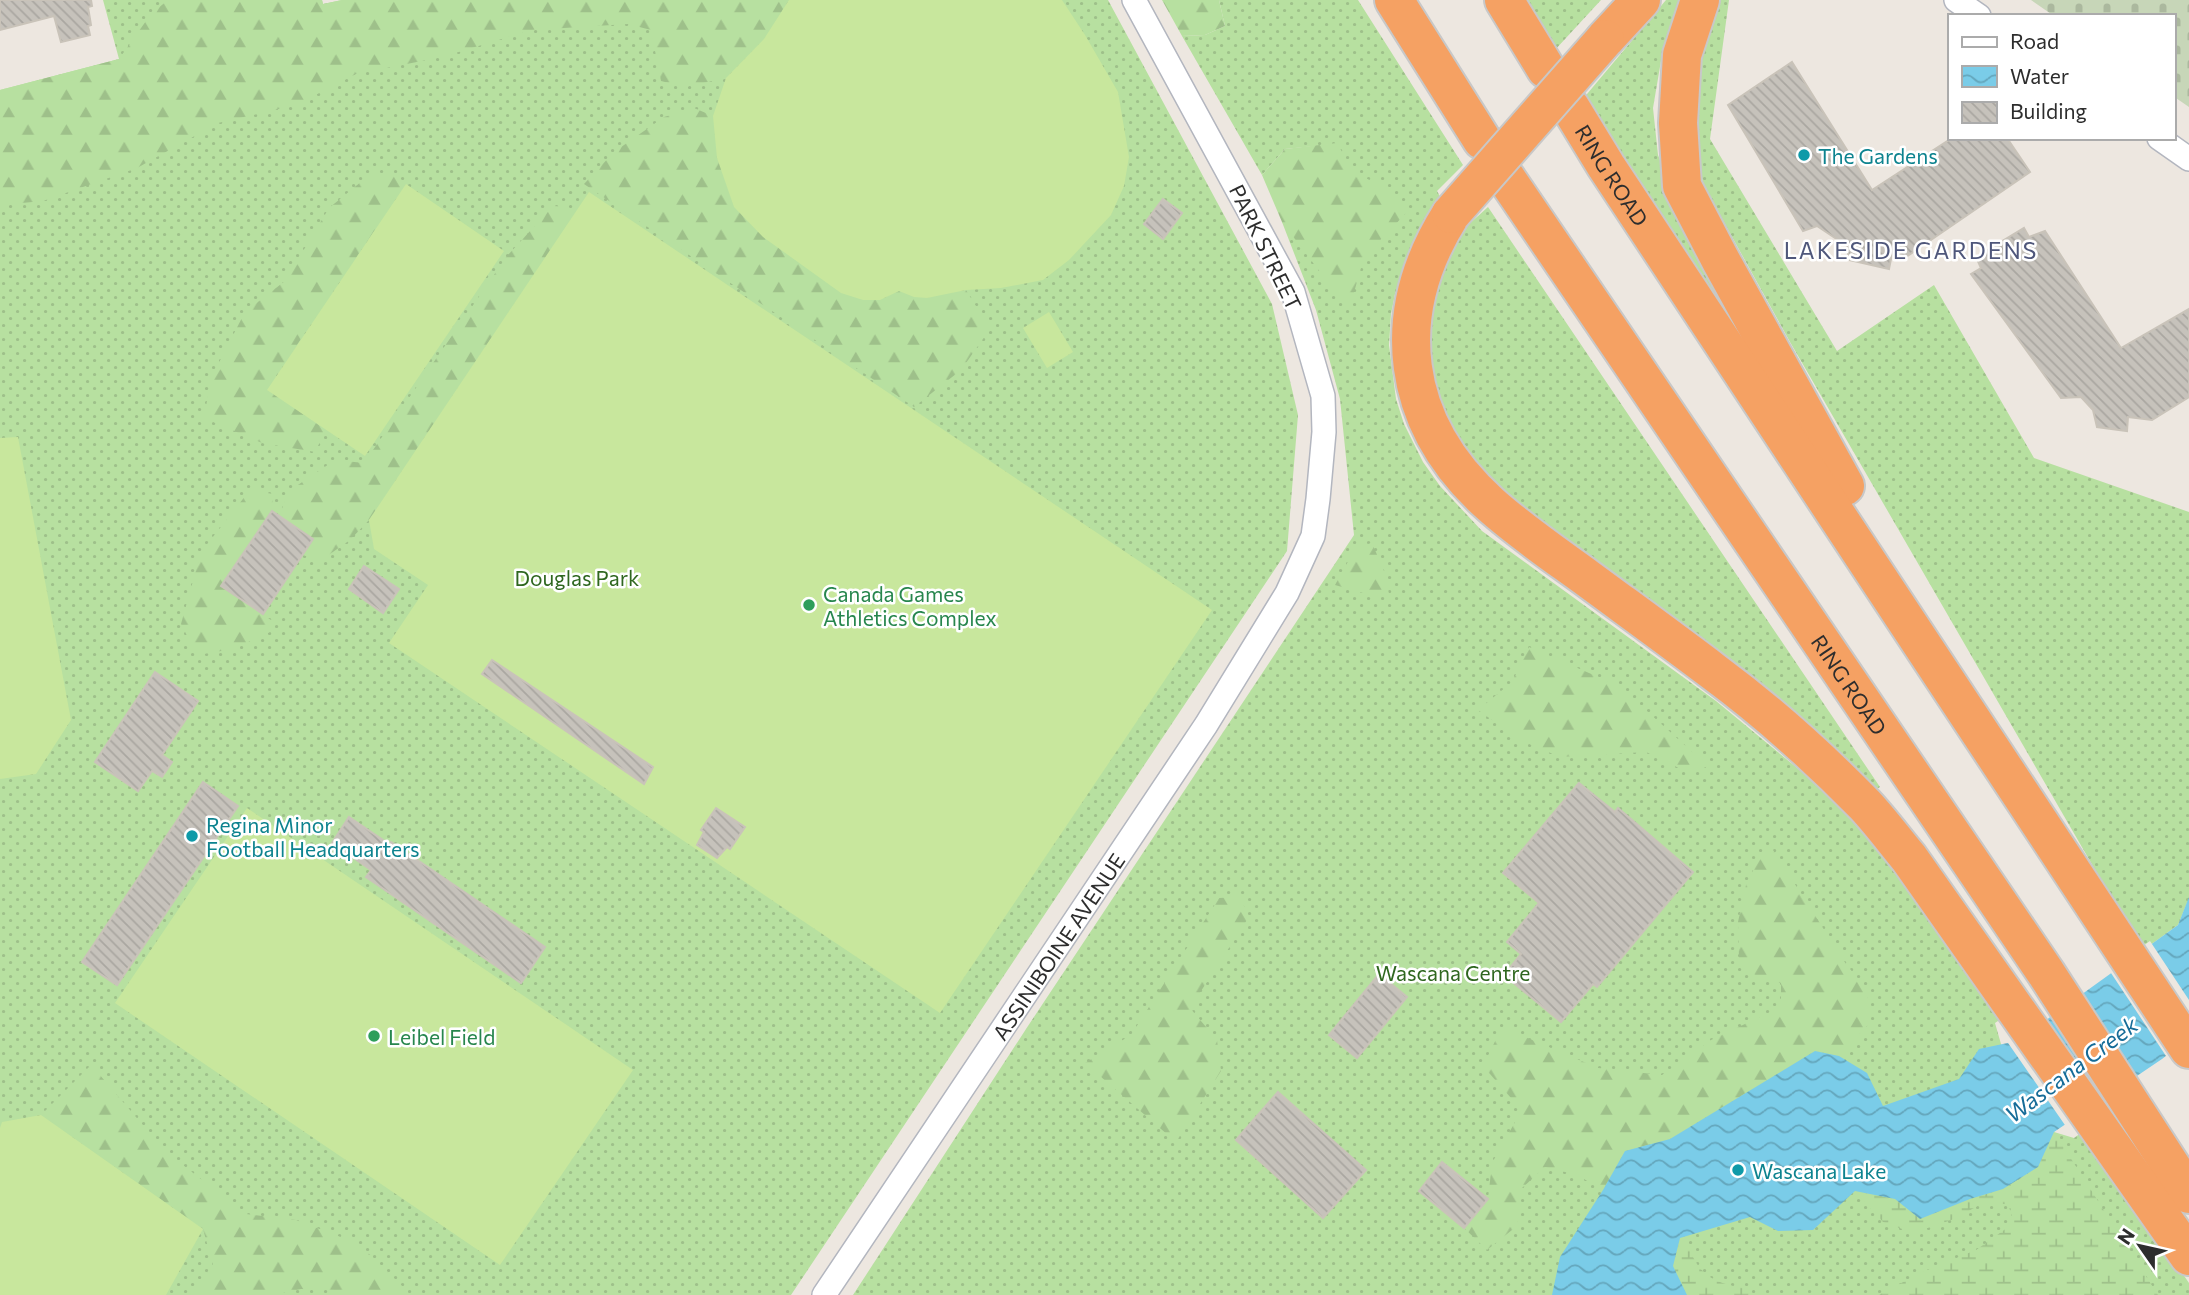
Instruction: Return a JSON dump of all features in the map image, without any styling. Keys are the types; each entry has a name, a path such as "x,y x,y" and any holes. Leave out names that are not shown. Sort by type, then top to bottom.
{"highway":[{"path":"1394,0 1482,140"},
{"path":"1504,0 1546,69"},
{"path":"1641,0 1451,214 1437,237 1424,264 1414,300 1410,332 1411,362 1427,415 1441,445 1463,474 1499,511 1530,537 1716,673 1817,758 1867,807 1909,858 2017,1008 2189,1256"},
{"path":"1700,0 1682,55 1678,123 1682,186 1763,340 1997,757"},
{"name":"RING ROAD","path":"1570,107 2189,1049"},
{"name":"RING ROAD","path":"1506,178 2046,973 2189,1194"}],"street":[{"name":"PARK STREET","path":"1134,0 1293,292 1323,396 1324,432 1313,536 1287,593"},
{"path":"1956,0 1976,14"},
{"path":"2162,140 2189,159"},
{"name":"ASSINIBOINE AVENUE","path":"824,1295 1199,736 1287,593"}],"green space":[{"name":"Douglas Park","path":"103,0 322,0 323,4 342,0 1108,0 1272,304 1298,415 1287,551 791,1295 0,1295 0,90 119,59"},
{"path":"168,0 322,0 323,4 342,0 789,0 764,39 726,78 685,87 661,81 651,30 628,24 532,30 442,57 356,74 296,105 218,123 137,168 43,201 0,205 0,90 119,59 151,14"},
{"path":"789,0 1062,0 1118,92 1129,157 1124,186 1111,215 1069,260 1043,280 927,298 914,297 899,291 880,300 863,300 841,293 763,237 734,207 717,158 713,116 726,78 764,39"},
{"path":"1162,0 1219,0 1225,26 1205,35 1182,36"},
{"name":"Wascana Centre","path":"1219,0 1358,0 1463,165 1437,191 1442,200 1410,254 1395,294 1391,314 1389,345 1396,399 1404,424 1423,462 1440,486 1482,531 1716,701 1848,810 2007,1015 1995,1023 2001,1044 2054,1132 2074,1138 2085,1130 2189,1283 2189,1295 853,1295 1354,535 1340,399 1316,310 1282,222 1336,144 1285,149 1262,175 1182,36 1205,35 1225,26"},
{"path":"1525,0 1601,0 1554,51"},
{"path":"1666,0 1687,0 1662,55 1653,108 1658,155 1680,212 1814,445 1582,100"},
{"path":"1715,0 1729,0 1710,139 1837,351 1934,285 2034,458 2189,512 2189,905 2187,903 2178,925 2142,951 1790,342 1704,186 1689,130 1690,67"},
{"path":"2031,0 2189,0 2189,107 2175,97 2175,14 2051,14"},
{"path":"694,108 713,116 717,158 880,300 899,291 925,297 966,290 990,329 961,370 914,407 584,184 614,152 664,117"},
{"path":"1337,143 1353,171 1384,188 1409,210 1364,257 1349,310 1282,222 1262,175 1285,149"},
{"path":"396,175 406,184 267,389 326,430 315,452 262,443 204,418 211,378 245,312 285,281 329,208 367,177"},
{"path":"406,184 504,251 365,456 267,390"},
{"name":"Canada Games Athletics Complex","path":"589,192 1212,610 940,1013 389,643 428,585 374,549 369,520"},
{"path":"553,206 569,207 571,220 369,520 350,540 320,561 303,555 313,539 279,516 289,491 335,460 364,463 507,256"},
{"path":"1488,207 1880,787 1865,797 1531,522 1446,431 1421,335 1428,293 1458,234"},
{"path":"1049,312 1073,352 1047,368 1023,328"},
{"path":"18,437 71,720 36,774 0,779 0,438"},
{"path":"250,490 273,494 272,511 221,586 273,621 270,632 233,649 197,655 181,624 201,552"},
{"path":"1372,543 1384,571 1389,594 1363,593 1335,585 1356,547"},
{"path":"1529,647 1619,686 1708,766 1691,774 1646,752 1560,757 1520,740 1478,710 1512,682"},
{"name":"Leibel Field","path":"247,808 633,1070 500,1265 115,1003"},
{"path":"1773,850 1846,964 1867,990 1869,1024 1839,1056 1815,1051 1670,1139 1625,1151 1603,1190 1577,1175 1545,1167 1522,1188 1517,1226 1487,1250 1464,1228 1488,1199 1492,1163 1519,1115 1518,1106 1483,1066 1502,1027 1598,1068 1662,1075 1711,1040 1781,1007 1781,983 1761,981 1739,959 1738,922 1746,885 1758,860"},
{"path":"1242,897 1247,920 1190,1008 1217,1040 1221,1071 1176,1142 1085,1063 1131,1035 1219,898"},
{"path":"89,1067 99,1074 166,1152 246,1214 296,1220 359,1244 403,1287 404,1295 340,1295 335,1290 301,1289 274,1295 189,1295 213,1265 203,1229 41,1115"},
{"path":"41,1115 203,1229 166,1295 0,1295 0,1128 2,1122"},
{"path":"2054,1132 2158,1295 1879,1295 1920,1273 1976,1250 2014,1223 2008,1204 1983,1203 1954,1219 1913,1233 1883,1222 1855,1191 1895,1199 1970,1199 2003,1189 2038,1168"},
{"path":"1686,1236 1701,1269 1726,1284 1751,1289 1752,1295 1687,1295 1673,1266 1680,1238"}],"water":[{"name":"Wascana Creek","path":"2189,897 2189,1038 2054,1132 2038,1167 2003,1189 1920,1219 1895,1199 1855,1191 1813,1230 1778,1231 1750,1217 1680,1238 1673,1266 1687,1295 1552,1295 1560,1257 1625,1151 1670,1139 1815,1051 1839,1056 1867,1073 1883,1106 1959,1079 1979,1049 2017,1041 2178,925"}],"pier":[{"path":"2150,941 2189,1000 2189,1043 2168,1059 2109,970"},
{"path":"2015,1038 2101,1104 2067,1128 2006,1040"}],"building":[{"path":"0,0 91,0 92,6 88,7 90,35 61,42 54,16 0,30"},
{"name":"The Gardens","path":"1792,62 1872,190 1949,140 2008,140 2030,172 1906,257 1892,254 1889,269 1849,260 1847,246 1817,226 1803,231 1728,105"},
{"path":"1163,199 1182,213 1163,239 1144,224"},
{"path":"2024,228 2029,237 2045,231 2121,348 2189,309 2189,397 2152,420 2128,417 2127,431 2097,427 2093,410 2081,397 2061,398 1971,274 1981,268 1976,257"},
{"path":"272,511 313,539 263,614 221,586"},
{"path":"364,566 399,589 383,613 349,589"},
{"path":"492,660 653,767 644,784 482,674"},
{"path":"155,672 198,701 162,755 172,762 162,777 152,771 138,791 95,762"},
{"path":"203,782 238,806 117,985 82,962"},
{"path":"1579,783 1615,812 1618,808 1693,872 1597,987 1593,984 1561,1022 1504,975 1521,954 1507,942 1539,903 1503,873"},
{"path":"716,808 745,827 730,849 727,847 717,858 697,845 704,832 701,830"},
{"path":"349,817 389,844 391,842 545,947 521,983 366,877 371,870 332,843"},
{"path":"1379,974 1407,997 1357,1058 1329,1035"},
{"path":"1278,1092 1366,1170 1323,1218 1236,1140"},
{"path":"1442,1162 1488,1199 1464,1228 1419,1191"}],"place":[{"name":"The Gardens","path":"1804,155"},
{"name":"Canada Games Athletics Complex","path":"809,605"},
{"name":"Regina Minor Football Headquarters","path":"192,836"},
{"name":"Leibel Field","path":"374,1036"},
{"name":"Wascana Lake","path":"1738,1170"}],"district":[{"name":"LAKESIDE GARDENS","path":"1911,250"}]}
